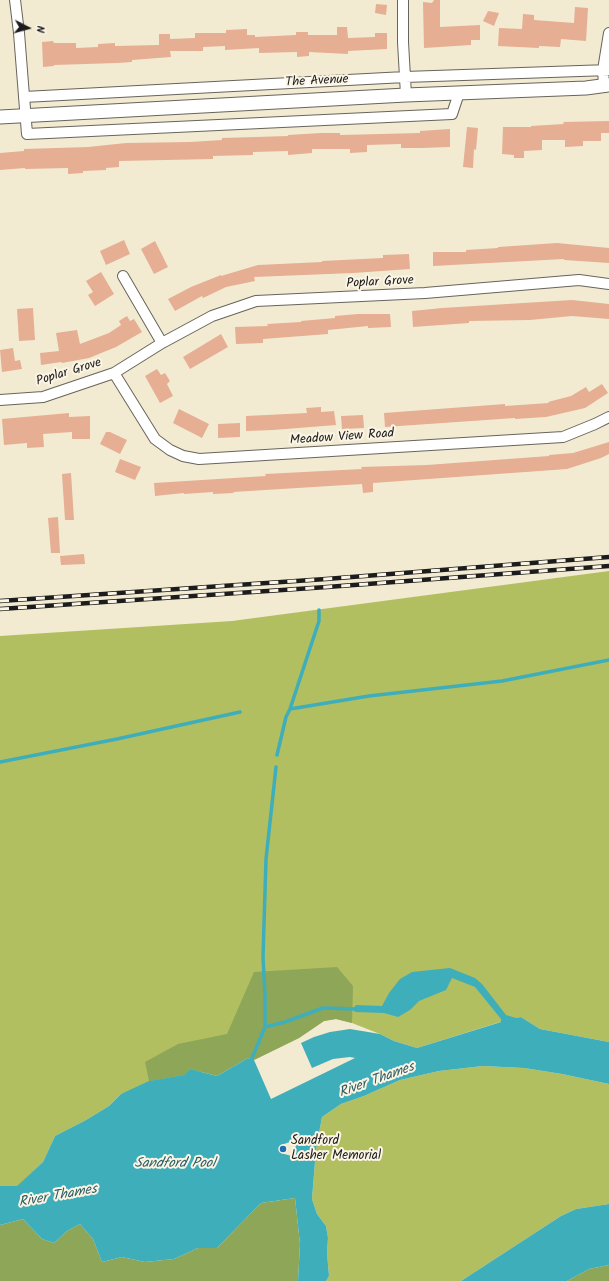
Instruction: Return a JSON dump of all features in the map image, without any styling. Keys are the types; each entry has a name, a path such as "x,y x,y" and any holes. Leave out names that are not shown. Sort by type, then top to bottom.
{"street":[{"path":"15,0 27,134 452,114 459,93"},
{"path":"404,0 403,42 406,95"},
{"path":"606,85 609,33"},
{"name":"The Avenue","path":"24,97 405,77 606,70"},
{"name":"The Avenue","path":"0,116 406,95 586,88 606,85"},
{"path":"123,276 162,344"},
{"name":"Poplar Grove","path":"0,400 43,397 114,373 212,316 256,301 425,293 579,280 609,284"},
{"name":"Meadow View Road","path":"114,373 155,439 170,450 183,456 199,459 563,437 596,424 609,417"}],"green space":[{"path":"609,571 609,1042 540,1029 521,1017 417,1048 394,1041 352,1023 336,1019 324,1021 299,1038 254,1060 248,1058 121,1094 109,1106 55,1136 43,1162 17,1187 0,1186 0,636 232,621"},
{"path":"337,967 353,986 352,1023 336,1019 324,1021 299,1038 254,1060 248,1058 217,1076 190,1069 184,1075 149,1081 145,1062 178,1044 227,1034 254,972"},
{"path":"483,1066 524,1068 609,1084 609,1204 576,1209 561,1216 461,1281 326,1281 329,1276 327,1253 328,1239 326,1226 317,1214 312,1199 316,1149 322,1117 341,1104 364,1096 400,1080 439,1071"},
{"path":"295,1198 300,1244 298,1281 0,1281 0,1225 23,1219 42,1239 54,1243 67,1231 80,1224 93,1239 102,1262 122,1257 145,1262 174,1259 198,1248 217,1248 261,1203"},
{"path":"609,1265 609,1281 567,1281 589,1269"}],"water":[{"name":"Sandford Pool","path":"450,968 475,978 482,984 506,1015 516,1018 521,1017 540,1029 609,1042 609,1084 524,1068 483,1066 439,1071 400,1080 364,1096 341,1104 322,1117 316,1149 312,1199 317,1214 326,1226 328,1238 327,1253 329,1276 326,1281 298,1281 300,1244 295,1198 261,1203 217,1248 198,1248 174,1259 145,1262 122,1257 102,1262 93,1239 80,1224 67,1231 54,1243 42,1239 23,1219 0,1225 0,1186 17,1186 43,1162 55,1136 109,1106 121,1094 149,1081 184,1075 190,1069 217,1076 248,1058 254,1060 271,1099 355,1058 350,1057 333,1059 312,1068 301,1043 314,1037 330,1032 350,1029 380,1034 394,1041 417,1048 501,1022 501,1019 475,987 452,978 446,990 419,1001 410,1010 398,1017 384,1013 355,1012 353,1009 356,1005 382,1006 389,993 400,979 412,972","holes":["296,1140 295,1157 281,1153 279,1151 281,1145"]},
{"path":"609,1204 609,1265 589,1269 567,1281 461,1281 561,1216 576,1209"}],"building":[{"path":"434,0 440,0 440,27 480,25 480,40 471,40 471,45 424,48 423,2 432,3"},
{"path":"376,4 387,5 386,15 375,13"},
{"path":"575,7 588,8 586,41 561,39 560,47 539,46 539,48 498,46 499,28 522,29 523,14 534,15 534,20 574,23"},
{"path":"488,11 499,13 494,26 483,21"},
{"path":"337,27 347,27 348,38 375,37 375,33 387,33 387,49 348,51 348,54 309,52 309,56 297,57 297,52 259,53 259,48 225,50 225,46 203,47 203,51 170,51 171,57 132,60 132,62 54,65 43,67 42,42 53,41 54,43 76,43 76,48 98,47 98,44 115,43 115,46 159,45 159,34 170,34 170,39 195,38 195,33 226,33 226,30 247,29 247,35 255,35 255,37 296,35 296,32 308,32 308,35 337,35"},
{"path":"609,121 609,133 601,133 601,141 583,141 583,146 565,147 565,140 542,140 542,150 524,151 524,158 514,158 514,155 502,154 503,127 531,127 564,124 563,122"},
{"path":"467,127 478,128 476,150 474,149 473,168 463,167"},
{"path":"450,129 450,147 401,148 401,144 367,145 367,152 350,153 350,149 312,149 312,153 288,155 288,151 253,152 253,155 213,156 213,159 119,161 119,167 106,168 106,170 83,171 83,173 68,174 68,168 25,168 0,170 0,153 24,151 24,149 88,147 126,143 190,142 222,140 222,138 288,136 321,133 340,133 340,135 420,133 420,131"},
{"path":"124,240 130,254 106,265 100,251"},
{"path":"155,241 168,267 154,274 141,249"},
{"path":"557,243 609,248 609,263 564,259 433,266 433,252 466,252 466,250"},
{"path":"409,254 410,269 254,277 255,281 226,287 203,298 202,296 175,311 168,299 191,287 221,275 258,265 383,258 383,255"},
{"path":"101,272 114,294 95,306 88,295 93,292 86,281"},
{"path":"572,300 609,304 609,319 572,316 530,320 469,321 469,323 413,327 412,311"},
{"path":"33,308 35,340 19,341 17,309"},
{"path":"390,314 391,327 368,328 368,326 328,330 328,334 263,339 263,343 236,344 235,327 268,326 267,324 301,322 335,318 335,316"},
{"path":"127,316 130,321 134,319 142,332 116,347 89,358 41,365 40,353 59,351 56,333 77,330 80,344 109,333 121,325 119,321"},
{"path":"221,334 228,347 190,369 183,357"},
{"path":"13,348 15,361 20,360 22,369 2,372 0,350"},
{"path":"157,369 161,375 165,373 170,381 167,384 173,396 160,403 145,376"},
{"path":"602,384 608,393 585,408 546,417 385,427 384,413 505,404 505,406 549,403 548,402 571,396 586,387 589,392"},
{"path":"321,407 321,412 334,411 336,425 246,431 246,416 307,413 306,408"},
{"path":"179,409 209,424 202,438 173,423"},
{"path":"69,413 69,417 90,416 90,439 72,439 72,432 43,434 44,447 27,448 27,443 4,445 2,419"},
{"path":"363,415 364,428 342,429 341,416"},
{"path":"240,423 240,437 218,438 218,424"},
{"path":"106,432 110,432 127,440 120,454 100,444"},
{"path":"609,442 609,454 567,469 373,483 373,492 363,493 362,484 233,492 234,493 184,493 155,496 154,483 266,476 265,474 362,469 361,467 427,465 549,456 573,453"},
{"path":"120,459 141,467 135,480 115,472"},
{"path":"71,473 74,520 65,520 62,474"},
{"path":"58,517 60,553 51,553 48,518"},
{"path":"84,554 85,564 61,565 60,556"}],"waterway":[{"path":"277,755 286,717 319,621 319,610"},
{"path":"290,709 369,696 502,681 609,660"},
{"path":"0,762 117,739 240,712"},
{"path":"250,1063 265,1027 263,957 266,859 276,767"},
{"path":"265,1027 285,1022 323,1008 356,1009"}],"railway":[{"path":"0,601 326,579 609,557"},
{"path":"0,609 609,566"}],"place":[{"name":"Sandford Lasher Memorial","path":"283,1149"}],"water label":[{"name":"River Thames","path":"377,1081"},
{"name":"River Thames","path":"58,1197"}]}
